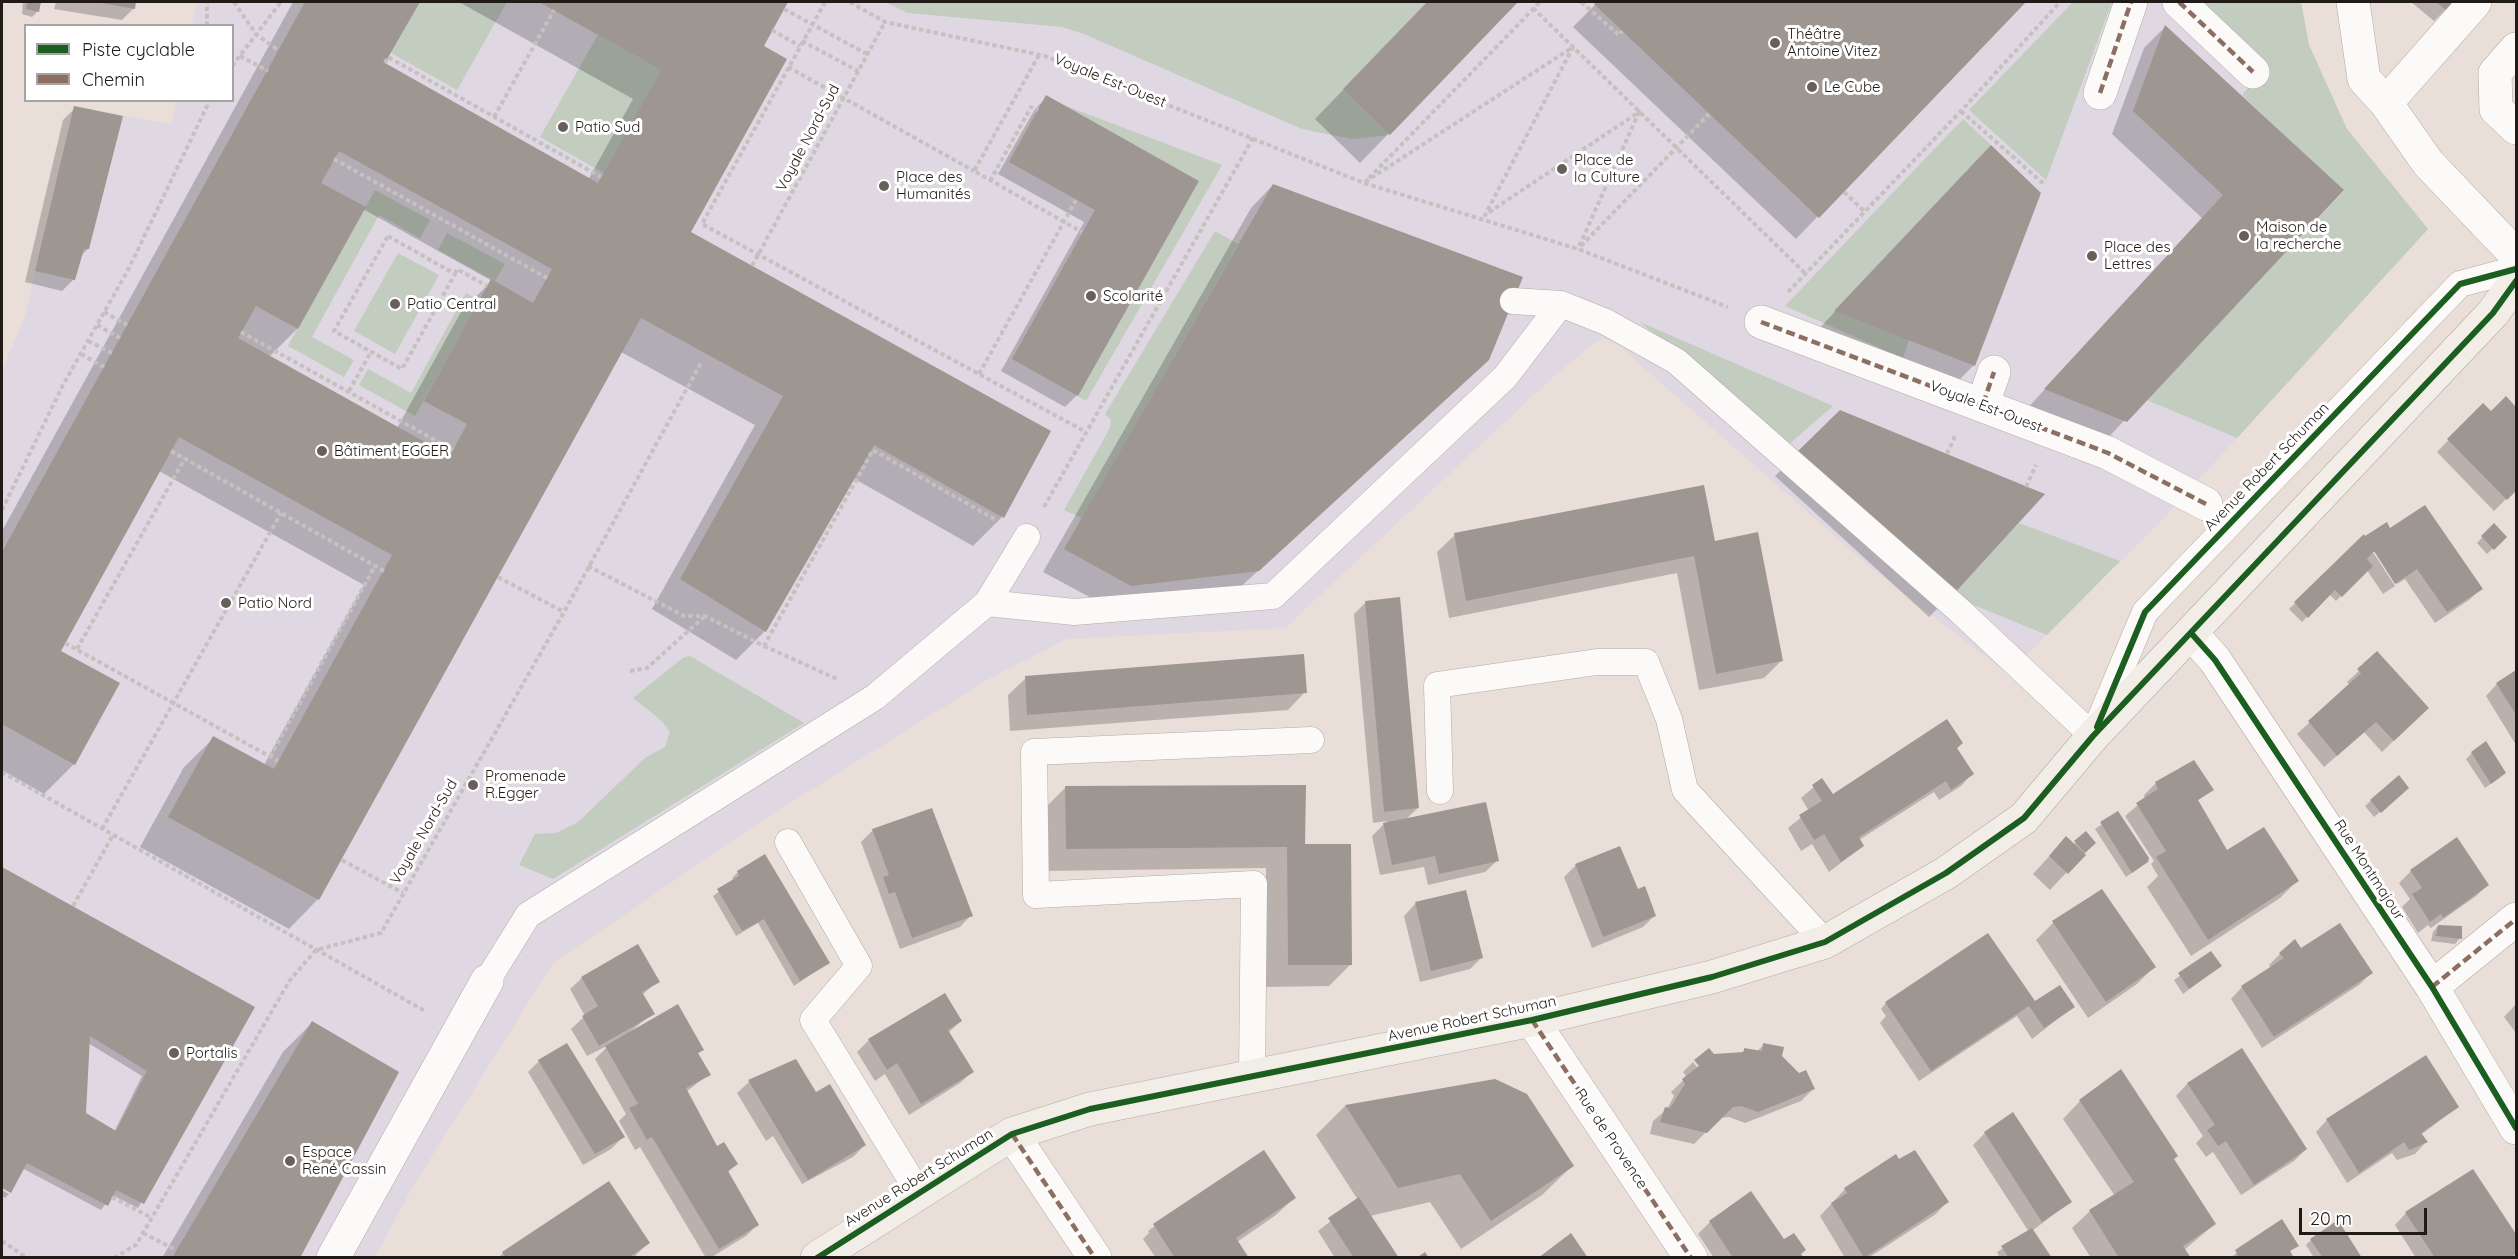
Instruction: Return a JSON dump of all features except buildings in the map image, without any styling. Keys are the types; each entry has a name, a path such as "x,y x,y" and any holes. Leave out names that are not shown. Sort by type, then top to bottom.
{"street":[{"path":"2100,93 2131,2"},
{"path":"2180,2 2253,72"},
{"path":"2354,2 2364,79 2386,103 2428,162 2517,255"},
{"path":"2386,103 2475,2"},
{"path":"2517,49 2495,73 2496,109 2517,128"},
{"name":"Avenue Robert Schuman","path":"817,1257 1012,1134 1090,1109 1532,1020 1712,977 1825,942 1946,873 2024,819 2093,735 2493,313 2517,281"},
{"name":"Voyale Est-Ouest","path":"1750,317 2108,453 2206,504"},
{"path":"1983,404 1994,372"},
{"name":"Rue Montmajour","path":"2191,633 2215,660 2432,987 2517,1128"},
{"path":"2432,987 2517,919"},
{"path":"333,1257 487,981"},
{"name":"Rue de Provence","path":"1532,1020 1690,1257"},
{"path":"1012,1134 1095,1257"}],"lane":[{"name":"Avenue Robert Schuman","path":"2093,735 2145,612 2460,284 2517,269"},
{"path":"1513,301 1561,304 1606,322 1677,361 2018,665 2093,735"},
{"path":"987,603 1074,612 1273,596 1505,377 1561,304"},
{"path":"487,981 528,915 875,697 987,603 1027,537"},
{"path":"1440,790 1437,685 1597,662 1646,662 1669,719 1685,790 1825,942"},
{"path":"1252,1076 1254,884 1036,895 1035,752 1311,740"},
{"path":"788,842 859,966 813,1020 919,1193"}],"path":[{"path":"207,2 207,24"},
{"path":"234,2 256,34 278,51"},
{"path":"234,64 281,2"},
{"path":"825,2 702,224 1086,432"},
{"path":"1364,183 1540,2"},
{"path":"1581,2 1619,35 1622,31"},
{"path":"1785,295 1961,111 2060,2"},
{"path":"1533,8 1805,273"},
{"path":"784,9 867,54"},
{"path":"495,117 555,10"},
{"path":"772,30 858,71"},
{"path":"1573,47 1485,215 1639,112"},
{"path":"1364,183 1573,47"},
{"path":"974,171 1039,55"},
{"path":"240,56 267,71"},
{"path":"385,63 388,57 601,177"},
{"path":"789,67 1083,232"},
{"path":"2,510 81,354 128,270 209,102"},
{"path":"990,181 1031,107 1038,110"},
{"path":"1961,111 2044,185"},
{"path":"1578,249 1639,112"},
{"path":"1578,249 1709,114"},
{"path":"764,646 873,450 1027,537 1253,138"},
{"path":"334,159 547,278"},
{"path":"1844,192 1864,211"},
{"path":"979,374 1076,200"},
{"path":"455,274 388,236 334,331 402,369 455,274 457,269 488,286"},
{"path":"1578,249 1750,317"},
{"path":"104,312 127,325"},
{"path":"97,325 120,338"},
{"path":"241,332 453,450"},
{"path":"88,341 112,353"},
{"path":"349,392 371,352"},
{"path":"81,354 104,367"},
{"path":"171,451 384,571"},
{"path":"77,650 184,458"},
{"path":"102,829 281,513"},
{"path":"270,756 375,566"},
{"path":"588,566 684,616 705,616 875,697"},
{"path":"498,577 564,612"},
{"path":"630,671 647,668 705,616"},
{"path":"65,643 278,761"},
{"path":"2,772 430,1014"},
{"path":"73,906 113,835"},
{"path":"342,860 404,893"},
{"path":"114,1257 136,1245 290,980 316,950"},
{"path":"112,1197 152,1218"},
{"path":"143,1233 176,1250"},
{"path":"2,1241 27,1257"}],"shaded area":[{"path":"196,2 2301,2 2309,45 2347,129 2428,229 2172,509 2008,674 1871,568 1618,345 1603,339 1592,345 1553,377 1285,628 1067,639 990,678 774,813 553,963 412,1188 375,1257 2,1258 2,371 25,316 74,106 171,124 176,102 234,102 234,24 193,24"},
{"path":"420,2 507,2 457,90 391,53"},
{"path":"885,2 1427,2 1343,89 1390,135 1352,139 1302,129 1084,34 1062,27 908,13"},
{"path":"2073,2 2112,2 2046,180 1969,110"},
{"path":"2201,2 2301,2 2309,45 2347,129 2428,229 2237,438 2147,400 2344,191 2242,95 2268,65"},
{"path":"598,35 661,70 604,173 540,137"},
{"path":"1061,104 1222,165 1086,401 1078,396 1199,181"},
{"path":"1963,119 1991,145 1834,311 1909,340 1903,358 1785,306"},
{"path":"375,190 430,220 420,238 379,215 312,337 354,360 344,377 288,346"},
{"path":"1215,231 1238,244 1082,518 1064,510 1110,428 1111,420 1105,414"},
{"path":"447,233 505,264 495,281 438,250"},
{"path":"398,253 439,275 395,354 354,331"},
{"path":"466,293 480,300 415,416 359,385 368,369 411,393"},
{"path":"1640,322 1833,406 1788,445"},
{"path":"2019,523 2120,561 2047,635 1952,596"},
{"path":"690,656 804,723 553,879 519,865 535,834 556,833 578,822 645,758 665,747 670,732 658,717 633,698 684,657"}],"marked path":[{"path":"2100,93 2131,2"},
{"path":"2179,2 2253,72"},
{"path":"1761,322 2108,453 2206,504"},
{"path":"1983,404 1994,372"},
{"path":"2432,987 2516,919"},
{"path":"1532,1020 1691,1258"},
{"path":"1012,1134 1095,1258"}],"cycle path":[{"path":"2097,727 2145,612 2460,284 2516,269"},
{"path":"817,1258 1012,1134 1090,1109 1532,1020 1712,977 1825,942 1946,873 2024,818 2093,736 2493,313 2516,281"},
{"path":"2191,633 2215,660 2432,987 2516,1128"}],"place":[{"name":"Théâtre Antoine Vitez","path":"1775,43"},
{"name":"Le Cube","path":"1812,87"},
{"name":"Patio Sud","path":"563,127"},
{"name":"Place de la Culture","path":"1562,169"},
{"name":"Place des Humanités","path":"884,186"},
{"name":"Maison de la recherche","path":"2244,236"},
{"name":"Place des Lettres","path":"2092,256"},
{"name":"Scolarité","path":"1091,296"},
{"name":"Patio Central","path":"395,304"},
{"name":"Bâtiment EGGER","path":"322,451"},
{"name":"Patio Nord","path":"226,603"},
{"name":"Promenade R.Egger","path":"473,785"},
{"name":"Portalis","path":"174,1053"},
{"name":"Espace René Cassin","path":"290,1161"}]}
